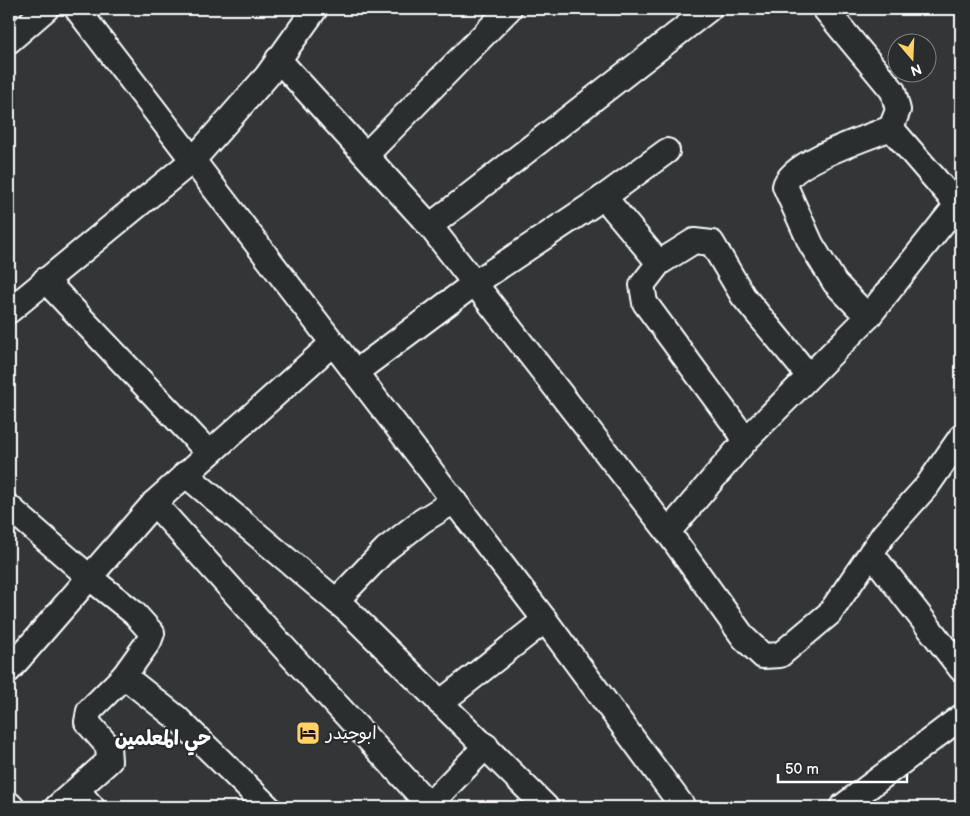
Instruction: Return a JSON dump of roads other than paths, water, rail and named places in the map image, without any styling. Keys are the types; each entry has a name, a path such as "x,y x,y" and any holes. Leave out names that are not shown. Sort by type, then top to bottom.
{"street":[{"path":"9,41 46,9"},
{"path":"77,9 545,620 683,807"},
{"path":"9,311 193,160 278,59 313,9"},
{"path":"366,155 509,9"},
{"path":"430,226 709,9"},
{"path":"832,11 893,91 898,110 890,128 802,165 787,178 785,186 811,244 835,283 868,317"},
{"path":"278,59 430,226 668,532 744,638 763,656 780,655 830,613 871,553 927,486 961,437"},
{"path":"668,532 746,440 808,375 868,317 959,207 890,128"},
{"path":"356,372 474,283 604,197 667,151"},
{"path":"604,197 659,263"},
{"path":"746,440 645,303 642,285 659,263 694,241 712,243 743,296 808,375"},
{"path":"45,280 209,453"},
{"path":"9,670 154,503 333,343"},
{"path":"186,474 336,601 486,746 546,807"},
{"path":"336,601 386,548 422,521 454,501"},
{"path":"154,503 430,806 486,746"},
{"path":"9,507 89,577 134,613 152,633 149,641 124,676 89,711 87,722 108,746 109,761 57,807"},
{"path":"871,553 961,669"},
{"path":"440,703 545,620"},
{"path":"124,676 177,718 268,807"},
{"path":"842,807 961,717"},
{"path":"77,790 92,807"},
{"path":"9,804 12,807"}],"place":[{"name":"ابوحيدر","path":"308,733"}],"district":[{"name":"حي المعلمين","path":"163,739"}]}
